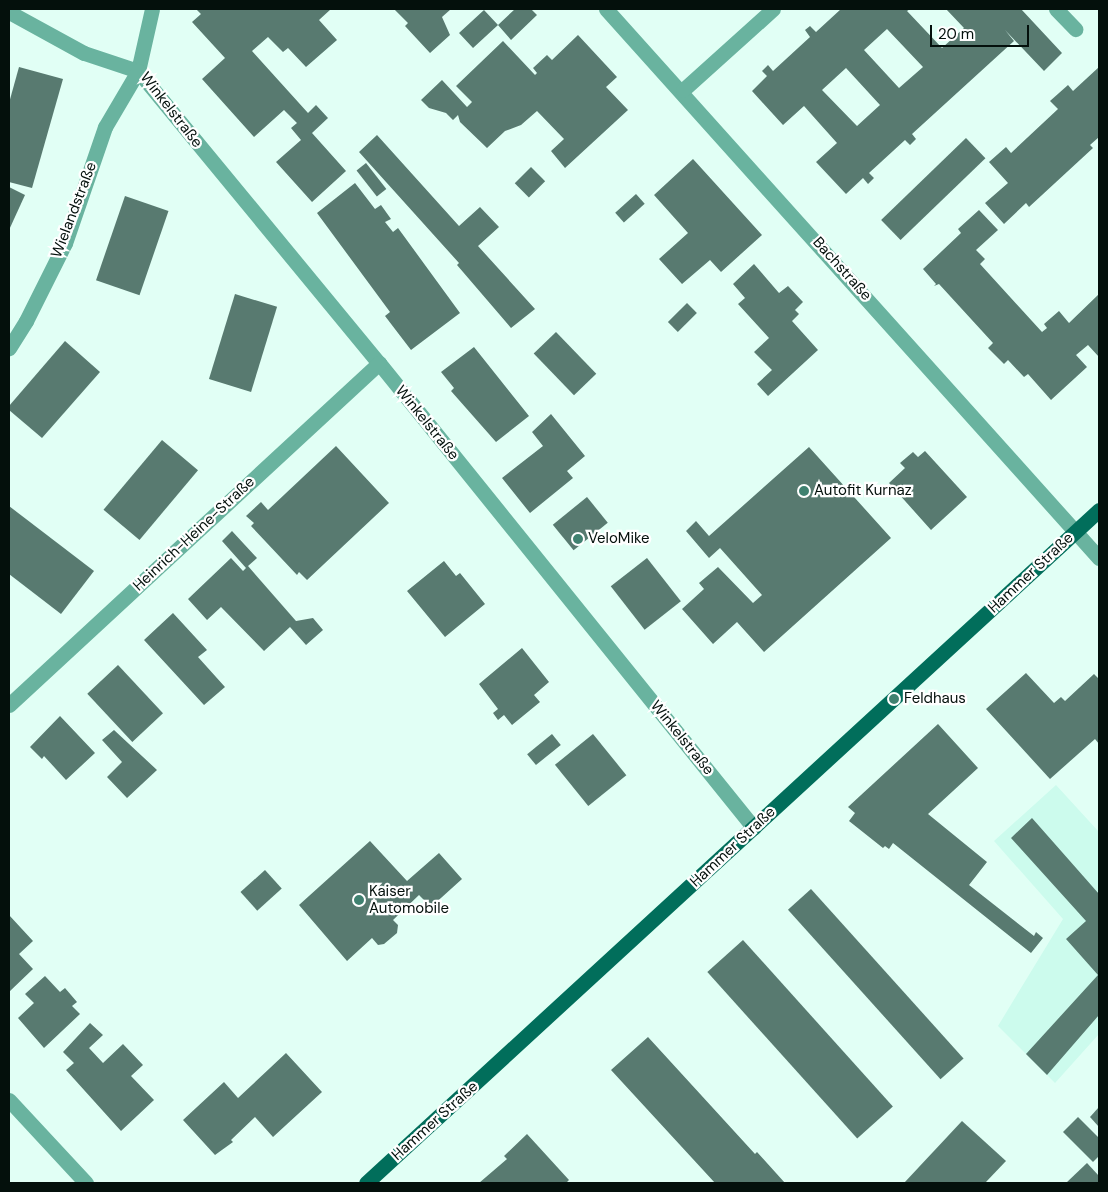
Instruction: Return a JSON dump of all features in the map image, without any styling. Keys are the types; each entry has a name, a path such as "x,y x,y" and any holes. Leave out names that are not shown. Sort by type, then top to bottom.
{"main road":[{"name":"Hammer Straße","path":"366,1183 1099,510"}],"street":[{"name":"Winkelstraße","path":"152,9 138,71 379,363 754,828"},
{"name":"Bachstraße","path":"606,9 683,90 1099,558"},
{"path":"683,90 773,9"},
{"path":"1056,9 1075,29"},
{"path":"9,12 84,53 138,71"},
{"name":"Wielandstraße","path":"9,348 26,321 64,242 105,128 138,71"},
{"name":"Heinrich-Heine-Straße","path":"9,705 379,363"},
{"path":"9,1100 86,1183"}],"shaded area":[{"path":"1056,785 1099,832 1099,1034 1055,1083 998,1026 1063,919 994,841"}],"building":[{"path":"196,9 331,9 319,20 337,40 306,67 288,48 283,52 268,37 252,51 308,113 316,105 328,118 312,133 346,171 312,202 276,162 301,140 291,128 297,123 284,110 254,137 202,79 225,58 192,22 201,14"},
{"path":"394,9 451,9 442,17 450,35 430,53 405,26 408,23"},
{"path":"515,9 531,9 537,15 511,40 498,25"},
{"path":"841,9 910,9 907,11 942,48 964,28 946,9 1021,9 1062,53 1044,71 1005,30 1014,41 912,134 916,139 910,145 905,140 869,173 874,178 868,184 863,178 846,194 816,162 837,143 804,106 783,125 752,91 767,76 762,71 768,65 773,71 810,37 805,30 810,26 816,32","holes":["887,29 923,67 899,88 864,50","846,68 880,105 857,126 822,90"]},
{"path":"484,10 498,25 473,48 459,33"},
{"path":"578,35 617,77 606,87 628,110 565,168 551,151 564,139 537,111 521,125 505,131 487,148 460,122 458,115 453,120 446,113 429,108 421,100 442,80 467,107 472,102 456,86 503,41 535,75 537,73 533,68 547,55 552,60"},
{"path":"19,67 63,79 32,188 9,182 9,103"},
{"path":"1099,67 1099,137 1090,145 1093,148 1029,207 1026,203 1004,224 985,203 1008,183 989,162 1006,147 1011,153 1058,109 1050,101 1068,85 1073,91"},
{"path":"377,135 459,226 480,207 499,227 478,246 535,309 511,328 457,265 459,263 359,152"},
{"path":"966,138 985,158 901,240 881,220"},
{"path":"693,159 762,235 721,272 710,260 682,284 659,259 688,233 654,195"},
{"path":"366,163 386,189 377,196 357,170"},
{"path":"531,167 545,181 529,197 515,183"},
{"path":"355,183 375,209 381,205 391,219 385,222 393,232 398,228 460,313 411,350 385,316 390,312 317,213"},
{"path":"9,187 25,195 9,230"},
{"path":"636,194 645,204 624,222 615,213"},
{"path":"125,196 168,211 140,295 96,280"},
{"path":"979,210 998,230 976,250 985,259 980,264 1042,332 1047,328 1044,324 1059,311 1069,323 1099,294 1099,357 1088,345 1076,355 1087,367 1051,400 1028,374 1024,377 1008,360 1004,364 988,348 993,343 939,284 934,286 936,284 923,269 961,233 958,229"},
{"path":"754,264 779,293 788,286 803,302 795,310 799,314 792,321 818,350 768,396 757,384 772,370 754,352 769,338 738,304 745,298 733,284"},
{"path":"235,294 277,307 251,392 209,379"},
{"path":"687,303 697,313 678,332 668,322"},
{"path":"556,332 596,374 574,395 534,354"},
{"path":"65,341 100,372 42,438 9,410 9,406"},
{"path":"474,347 529,416 496,442 451,391 454,388 441,372"},
{"path":"551,414 585,456 567,471 573,478 530,513 502,478 543,446 532,432"},
{"path":"162,440 198,470 140,540 104,510"},
{"path":"336,446 389,503 307,580 299,572 297,575 251,526 254,523 246,516 261,502 268,510"},
{"name":"Autofit Kurnaz","path":"809,447 891,538 764,652 737,622 713,644 682,609 704,589 699,583 718,567 753,603 762,595 720,548 709,558 686,531 696,521 709,536"},
{"path":"925,451 967,497 931,530 889,483 905,468 900,463 913,452 918,457"},
{"name":"VeloMike","path":"587,497 608,523 574,550 553,525"},
{"path":"9,506 94,571 61,614 9,574"},
{"path":"232,531 257,558 248,566 296,621 313,618 323,630 306,645 290,627 264,651 221,607 207,620 188,599 231,558 243,571 246,568 222,541"},
{"path":"647,558 681,601 645,630 611,586"},
{"path":"444,561 456,576 460,573 485,604 445,637 407,591"},
{"path":"173,613 207,650 198,657 225,687 204,705 144,640"},
{"path":"522,648 549,682 534,695 540,702 512,725 504,715 498,720 493,713 498,709 479,684"},
{"path":"118,665 163,713 132,742 87,694"},
{"path":"1026,673 1054,703 1061,697 1065,701 1094,674 1099,679 1099,744 1095,739 1050,779 986,709"},
{"path":"60,716 95,753 66,780 44,756 42,759 30,747"},
{"path":"938,724 978,768 928,814 987,862 969,885 1034,936 1036,932 1043,938 1031,953 893,843 889,849 885,846 883,848 849,821 855,813 848,807"},
{"path":"114,730 157,770 127,798 107,777 122,762 102,740"},
{"path":"552,734 561,745 536,765 527,754"},
{"path":"593,734 626,775 588,806 555,765"},
{"path":"1032,818 1099,894 1099,1015 1047,1075 1026,1054 1098,975 1066,939 1086,921 1011,838"},
{"name":"Kaiser Automobile","path":"370,841 407,881 439,853 462,879 431,907 419,895 393,920 398,925 397,933 384,944 378,945 372,938 347,961 299,905"},
{"path":"265,870 282,889 257,911 240,892"},
{"path":"811,889 964,1058 941,1079 788,910"},
{"path":"9,915 33,941 19,954 33,969 9,992"},
{"path":"743,940 893,1106 857,1139 707,972"},
{"path":"45,976 60,992 65,988 77,1002 72,1006 80,1014 44,1048 18,1018 34,1003 25,994"},
{"path":"90,1023 103,1035 89,1048 103,1063 123,1044 143,1065 131,1076 154,1100 121,1131 66,1070 74,1063 63,1052"},
{"path":"648,1037 755,1154 757,1152 785,1183 715,1183 611,1070"},
{"path":"286,1053 322,1092 273,1137 255,1117 231,1140 233,1142 215,1155 183,1120 224,1082 238,1098"},
{"path":"1099,1107 1099,1127 1090,1117"},
{"path":"1078,1117 1099,1138 1099,1156 1093,1162 1063,1132"},
{"path":"962,1121 1006,1161 985,1183 904,1183"},
{"path":"527,1134 569,1180 566,1183 479,1183 507,1159 504,1156"},
{"path":"1087,1163 1099,1176 1099,1183 1066,1183"}],"place":[{"name":"Autofit Kurnaz","path":"804,491"},
{"name":"VeloMike","path":"578,539"},
{"name":"Feldhaus","path":"894,699"},
{"name":"Kaiser Automobile","path":"359,900"}]}
